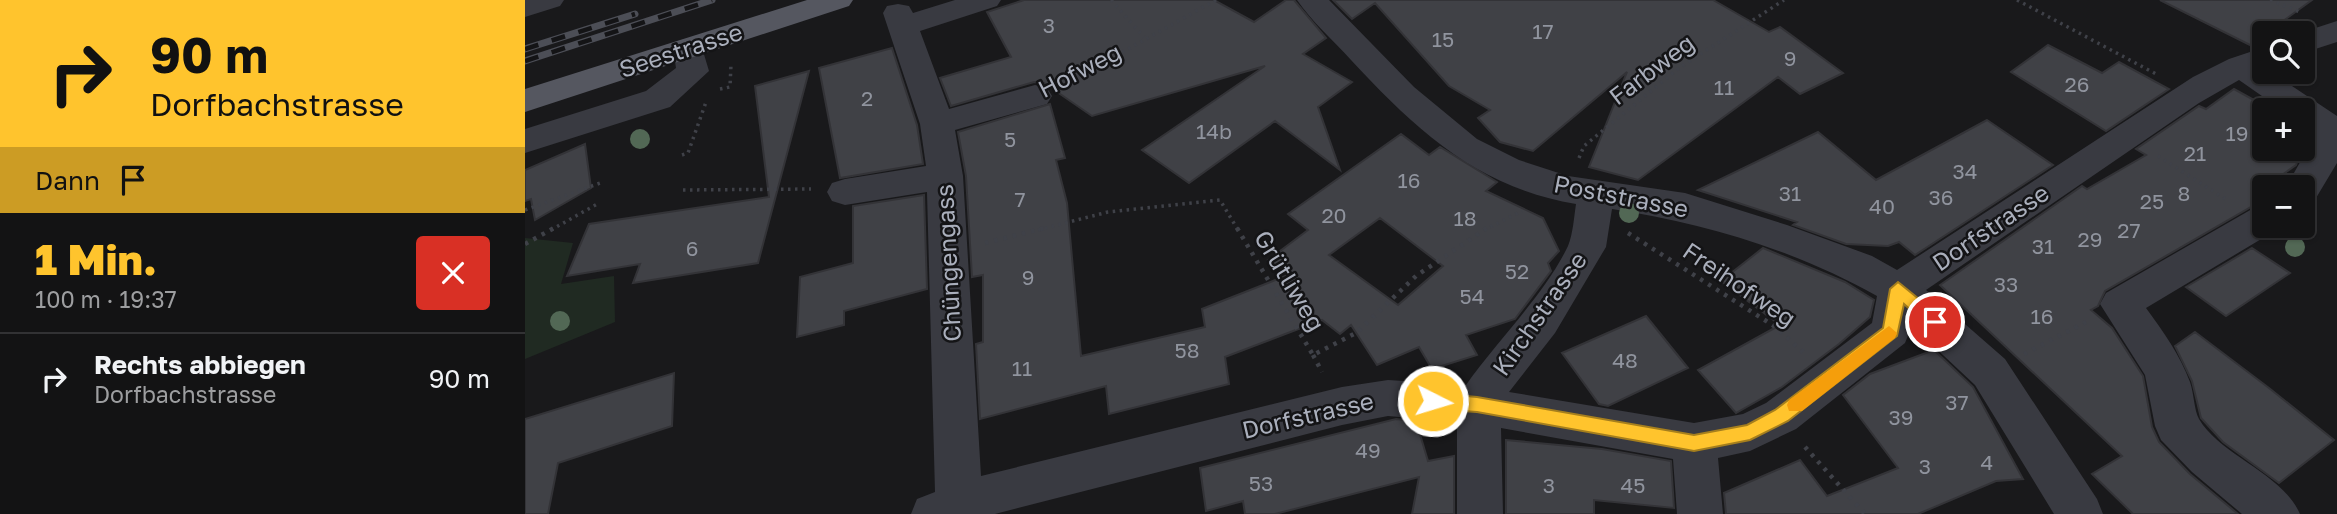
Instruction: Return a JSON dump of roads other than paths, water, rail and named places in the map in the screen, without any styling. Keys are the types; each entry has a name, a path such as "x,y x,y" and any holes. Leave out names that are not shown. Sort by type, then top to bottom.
{"main road":[{"name":"Seestrasse","path":"525,101 838,0"}],"street":[{"path":"525,8 548,0"},
{"name":"Chüngengass","path":"970,507 945,176 937,124 900,20 986,0"},
{"name":"Poststrasse","path":"1312,0 1402,95 1465,148 1506,169 1581,192 1685,207 1761,231 1858,267 1898,289 1990,372 2080,514"},
{"path":"2315,39 2337,31"},
{"path":"525,141 658,99 693,71 689,48"},
{"path":"2241,66 2336,132 2325,147 2315,176"},
{"name":"Dorfstrasse","path":"970,507 1354,404 1388,398 1477,405 1694,443 1750,432 1781,416 1833,379 1891,331 1898,289 2241,66"},
{"name":"Hofweg","path":"937,124 1035,96"},
{"path":"845,191 945,176"},
{"name":"Kirchstrasse","path":"1477,405 1509,357 1541,321 1587,247 1581,192"},
{"path":"2252,226 2120,304 2157,354 2176,398 2176,426 2207,458 2277,514"},
{"path":"1477,405 1481,448 1480,514"},
{"path":"1694,443 1700,514"}],"railway":[{"path":"525,61 712,0"},
{"path":"525,49 635,14"}]}
